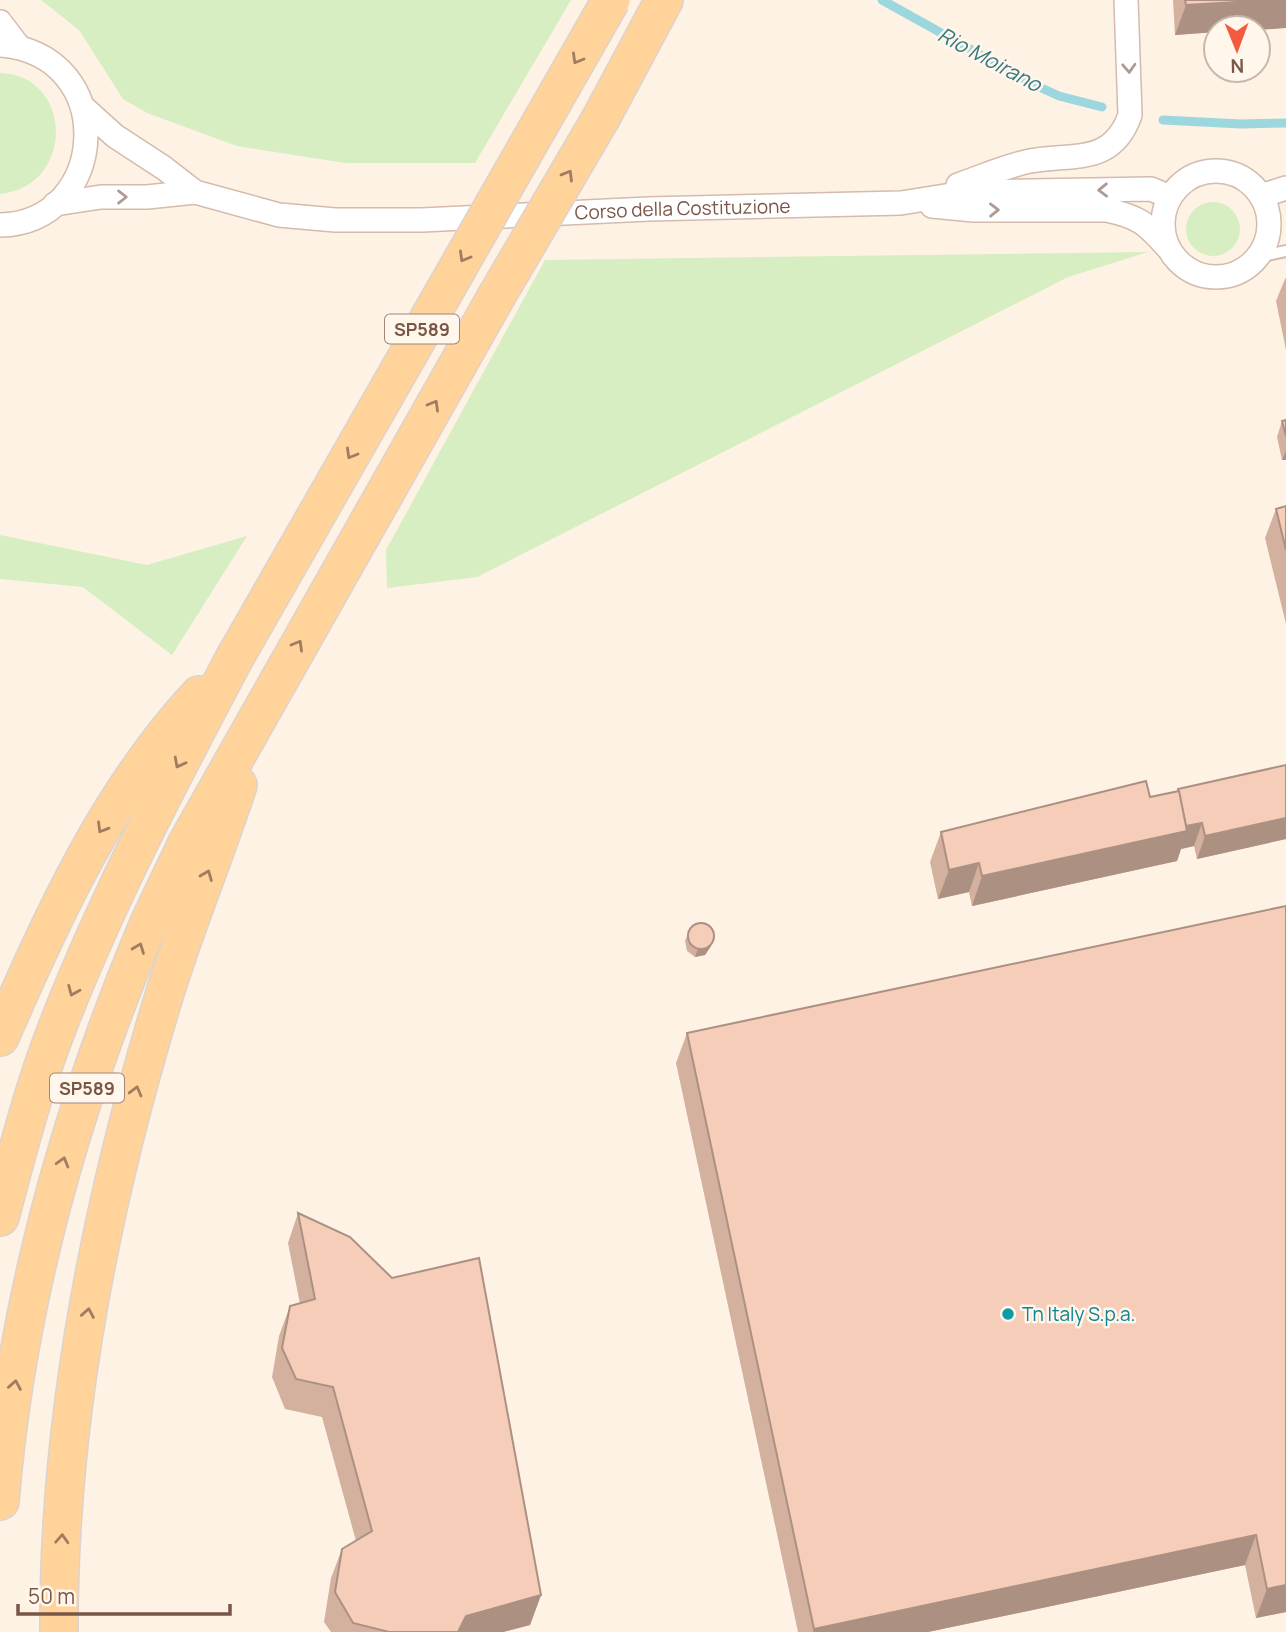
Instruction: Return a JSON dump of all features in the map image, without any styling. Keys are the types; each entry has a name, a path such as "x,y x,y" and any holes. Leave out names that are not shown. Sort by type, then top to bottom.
{"main road":[{"name":"SP589","path":"0,1217 28,1111 57,1029 141,834 233,659 611,0"},
{"name":"SP589","path":"0,1501 13,1396 33,1283 72,1132 145,933 187,844 264,705 601,118 664,0"},
{"path":"0,1037 80,864 121,796 171,725 233,659"},
{"path":"59,1632 64,1507 72,1418 83,1338 116,1166 162,1003 186,929 215,856 264,705"}],"street":[{"path":"901,203 1030,161 1088,155 1110,146 1124,133 1130,115 1126,0"},
{"path":"0,22 10,46 47,59 70,80 83,108 88,134 84,160 72,185 55,204 31,219 0,225"},
{"path":"83,108 115,136 164,167 195,192"},
{"path":"901,203 974,210 1107,209 1147,223 1177,261 1188,270 1216,278 1242,271 1258,257 1278,228 1261,195 1251,183 1238,175 1223,171 1207,172 1193,176 1180,185 1170,197 1163,213 1163,231 1168,248"},
{"path":"1261,195 1286,188"},
{"name":"Corso della Costituzione","path":"195,192 279,215 335,220 422,220 648,209 901,203 984,192 1151,189 1170,197"},
{"path":"55,204 102,197 147,197 195,192"}],"lane":[{"path":"1258,257 1286,251"}],"green space":[{"path":"41,0 571,0 475,163 345,163 237,146 147,113 123,99 79,30"},
{"path":"0,73 24,78 41,92 52,110 56,131 53,153 42,172 25,187 0,194"},
{"path":"1213,202 1232,210 1240,229 1232,248 1213,256 1194,248 1186,229 1194,210"},
{"path":"1148,252 1068,277 477,577 387,588 386,550 545,260"},
{"path":"0,535 147,565 247,536 172,655 83,587 0,579"}],"building":[{"path":"1185,0 1270,0 1186,5"},
{"path":"1286,420 1286,436 1282,421"},
{"path":"1286,506 1286,550 1276,509"},
{"path":"1286,765 1286,818 1205,836 1202,823 1186,826 1178,789"},
{"path":"1146,781 1150,797 1179,791 1187,831 982,876 979,863 949,870 941,832"},
{"name":"Tn Italy S.p.a.","path":"1286,906 1286,1585 1267,1589 1256,1535 814,1629 687,1033"},
{"path":"701,923 710,927 714,936 710,945 701,949 692,945 688,936 692,927"},
{"path":"298,1213 350,1237 392,1278 479,1258 541,1595 466,1616 458,1632 389,1632 353,1623 335,1592 342,1549 372,1531 333,1387 296,1379 282,1348 290,1306 315,1299"}],"waterway":[{"name":"Rio Moirano","path":"882,0 1035,85 1059,96 1102,107"},
{"name":"Rio Moirano","path":"1163,120 1286,123"}],"place":[{"name":"Tn Italy S.p.a.","path":"1008,1314"}]}
